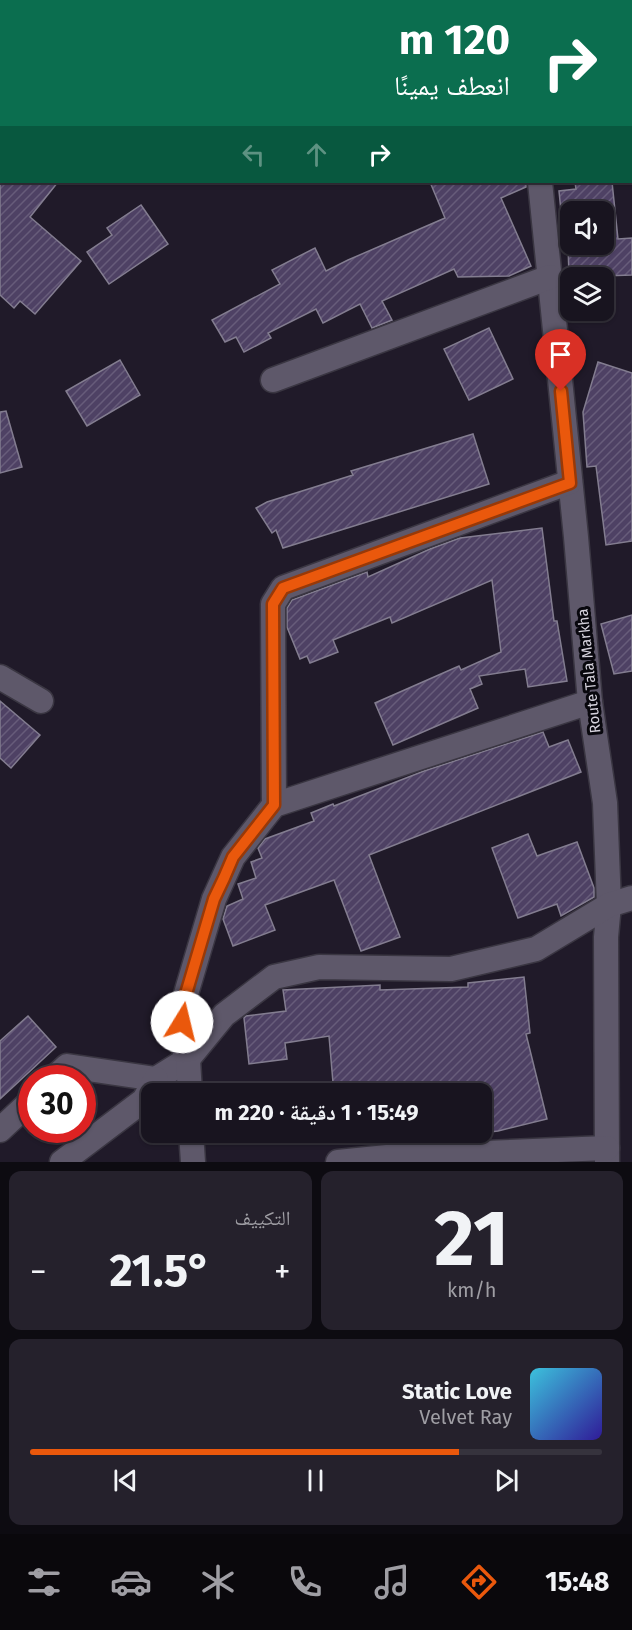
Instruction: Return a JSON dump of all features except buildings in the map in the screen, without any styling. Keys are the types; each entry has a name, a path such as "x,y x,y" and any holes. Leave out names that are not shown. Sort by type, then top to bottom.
{"street":[{"name":"Route Tala Markha","path":"540,183 590,702 605,803 609,905 606,937 607,1155"},
{"path":"273,380 550,278"},
{"path":"274,805 273,604 283,588 570,483"},
{"path":"0,676 41,701"},
{"path":"189,1083 188,1059 180,1039 183,1004 214,899 233,857 274,805 590,702"},
{"path":"62,1162 144,1100 156,1079 188,1059 224,1015 274,977 319,968 451,969 536,948 609,905 632,898"},
{"path":"96,1070 156,1079"},
{"path":"0,1130 18,1113"},
{"path":"192,1143 193,1162"},
{"path":"338,1162 387,1158 607,1155"}],"route":[{"path":"182,1022 183,1004 214,899 233,857 274,805 273,604 283,588 570,483 561,391"}]}
